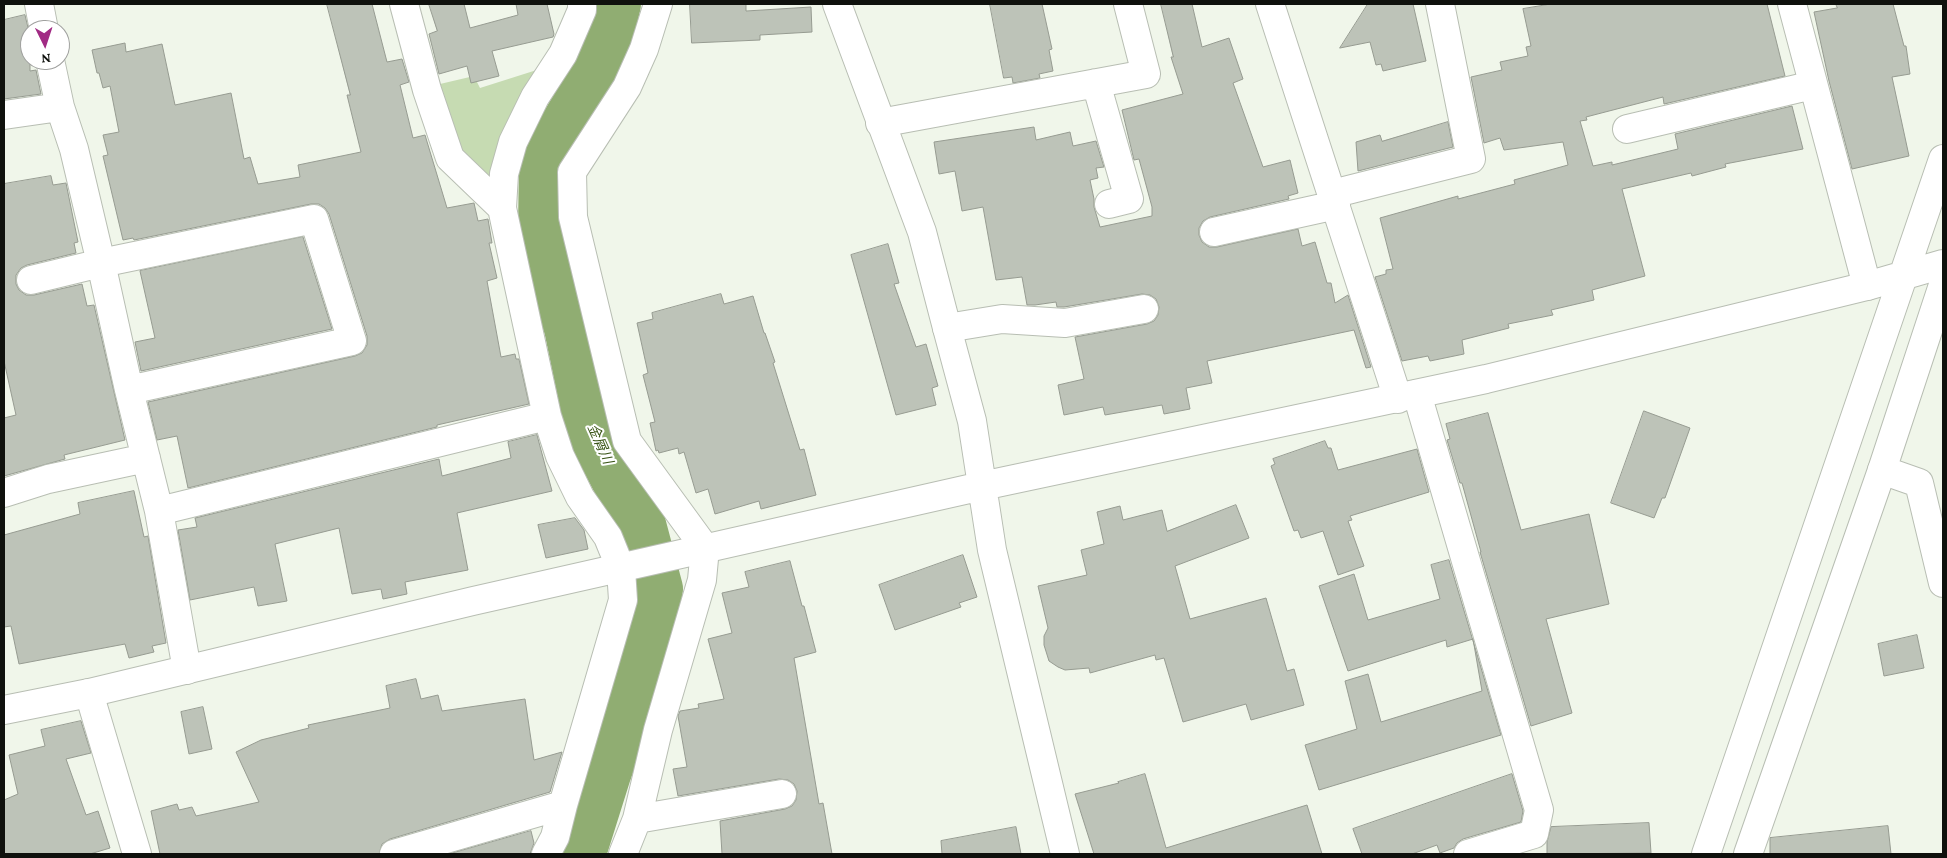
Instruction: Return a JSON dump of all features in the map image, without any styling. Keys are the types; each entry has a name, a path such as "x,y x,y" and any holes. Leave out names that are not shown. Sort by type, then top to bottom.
{"street":[{"path":"39,4 42,20"},
{"path":"404,4 427,90 450,158 502,208"},
{"path":"546,854 555,837 562,806 623,600 621,568 608,538 580,497 564,464 547,416 502,208 504,174 513,142 535,97 563,54 582,10 582,4"},
{"path":"623,854 637,819 658,730 702,580 706,548 627,441 573,217 572,172 627,87 644,50 658,4"},
{"path":"837,4 922,232 948,328 972,421 985,516 992,550 1065,854"},
{"path":"880,122 1146,74 1128,4"},
{"path":"1270,4 1334,200 1407,396 1538,810 1534,834 1468,854"},
{"path":"1214,232 1334,200 1472,159 1440,4"},
{"path":"1792,4 1867,286"},
{"path":"52,70 60,107 74,149 129,390 159,511 187,670"},
{"path":"1096,83 1129,198 1109,204"},
{"path":"1628,129 1813,85"},
{"path":"4,115 60,107"},
{"path":"1706,854 1943,159"},
{"path":"31,280 101,263 314,219 352,340 129,390"},
{"path":"4,710 89,693 473,601 982,486 1407,396 1867,286 1943,264"},
{"path":"1748,854 1882,470 1943,285"},
{"path":"948,328 1002,319 1065,323 1144,309"},
{"path":"159,511 547,416"},
{"path":"4,493 48,479 146,458"},
{"path":"1882,470 1919,483 1943,584"},
{"path":"89,693 137,854"},
{"path":"637,819 782,794"},
{"path":"394,854 562,806"}],"green space":[{"path":"543,68 491,177 483,174 465,160 440,84 474,76 480,88"}],"building":[{"path":"327,4 372,4 387,62 402,59 409,82 400,85 413,138 425,135 447,208 474,203 478,221 488,219 492,243 489,243 497,278 487,281 501,357 515,354 516,359 519,359 529,404 437,425 437,427 188,488 177,436 157,440 148,402 355,356 362,353 367,345 367,336 329,214 319,204 311,204 134,240 133,238 123,240 103,156 108,155 103,135 119,132 110,86 103,88 99,73 97,73 92,50 125,43 126,52 162,44 175,105 231,93 244,159 250,157 258,184 300,177 298,165 361,152 347,95 350,95"},
{"path":"429,4 464,4 470,28 518,15 516,4 547,4 554,34 553,37 492,51 499,76 471,83 467,66 439,74 429,34 437,31"},
{"path":"690,4 746,4 746,11 811,7 812,32 760,35 760,40 692,43"},
{"path":"990,4 1042,4 1052,49 1049,50 1053,71 1039,74 1040,78 1013,83 1012,77 1004,78"},
{"path":"1161,4 1192,4 1202,47 1229,38 1243,79 1233,83 1263,167 1290,160 1298,193 1288,196 1289,199 1210,217 1203,221 1199,228 1202,242 1209,247 1217,247 1298,229 1302,246 1315,242 1327,283 1331,283 1335,303 1348,295 1371,367 1366,368 1354,330 1207,361 1212,383 1186,388 1190,409 1164,414 1162,405 1105,415 1103,407 1064,415 1058,385 1084,379 1075,337 1147,324 1154,321 1158,315 1159,307 1156,299 1150,295 1142,294 1064,307 1057,307 1056,302 1027,305 1022,277 996,280 983,207 962,211 955,171 939,174 934,142 1034,127 1036,140 1070,132 1073,146 1096,141 1104,167 1096,168 1098,178 1090,180 1094,207 1100,227 1152,216 1152,207 1139,159 1134,160 1122,110 1183,94 1171,57 1173,57"},
{"path":"1368,4 1413,4 1426,61 1383,71 1381,64 1376,65 1370,42 1340,48"},
{"path":"1551,4 1767,4 1785,76 1664,104 1663,97 1586,117 1587,120 1580,121 1593,166 1612,162 1612,165 1678,149 1675,134 1792,106 1803,149 1725,164 1726,167 1692,176 1691,173 1622,189 1645,276 1592,290 1594,300 1551,310 1553,315 1508,324 1509,328 1462,340 1464,354 1430,361 1428,356 1402,361 1375,277 1386,274 1386,270 1393,269 1380,218 1458,196 1458,199 1515,184 1514,180 1568,165 1563,142 1504,150 1500,138 1484,143 1471,77 1502,70 1500,62 1528,56 1526,47 1531,46 1523,9"},
{"path":"1836,4 1893,4 1904,46 1906,46 1910,74 1892,77 1909,156 1852,169 1829,81 1814,12 1837,8"},
{"path":"25,15 26,20 20,20 20,70 36,70 41,94 4,99 4,20"},
{"path":"1448,122 1453,147 1358,171 1356,142 1380,135 1382,141"},
{"path":"51,176 53,185 66,183 78,242 74,243 76,253 21,268 16,275 16,284 19,290 26,295 34,295 82,284 87,306 94,305 125,440 64,455 65,459 4,476 4,418 16,415 4,361 4,184"},
{"path":"303,237 332,329 141,371 135,342 155,338 140,271"},
{"path":"888,244 899,283 894,284 916,347 926,344 938,386 932,388 936,405 896,415 851,255"},
{"path":"721,294 724,304 753,296 775,362 773,363 800,450 804,449 816,495 761,509 759,501 715,514 708,489 696,493 684,452 679,454 678,448 659,453 658,450 656,451 650,423 655,422 643,375 648,373 637,323 653,319 652,313"},
{"path":"1644,411 1690,428 1665,498 1662,498 1654,518 1611,503"},
{"path":"1488,413 1521,530 1589,514 1609,604 1546,619 1572,713 1531,726 1480,552 1462,483 1460,483 1447,440 1450,439 1446,424"},
{"path":"537,435 552,491 457,513 468,570 405,582 407,594 383,599 381,589 352,594 339,528 275,544 287,601 258,606 254,587 190,600 178,530 197,527 195,518 439,459 442,476 511,458 508,442"},
{"path":"1325,441 1328,448 1331,448 1338,470 1417,449 1429,492 1350,516 1352,520 1348,521 1364,566 1338,575 1323,531 1301,538 1298,530 1294,531 1271,466 1275,464 1273,459"},
{"path":"134,491 144,537 148,536 166,643 152,646 154,652 129,658 125,644 19,664 11,626 4,627 4,535 80,514 78,503"},
{"path":"1236,505 1249,538 1175,566 1190,619 1266,598 1287,671 1294,669 1304,705 1251,720 1246,704 1183,722 1164,658 1156,660 1155,655 1090,673 1089,668 1065,670 1049,661 1044,645 1044,636 1048,628 1038,586 1087,575 1081,550 1104,544 1097,512 1120,506 1123,520 1162,510 1167,531"},
{"path":"575,518 584,530 588,549 546,558 538,525"},
{"path":"963,555 977,597 959,603 961,607 895,630 879,585"},
{"path":"1449,560 1473,639 1447,647 1446,640 1348,671 1319,586 1354,574 1368,620 1440,599 1431,565"},
{"path":"790,561 816,652 794,658 819,804 823,803 832,854 722,854 720,821 785,809 792,806 796,800 797,791 794,784 788,780 779,779 678,796 673,769 687,767 678,716 680,711 699,708 698,704 724,699 708,639 732,633 722,593 749,587 745,572"},
{"path":"1917,635 1924,668 1884,676 1878,644"},
{"path":"1474,643 1501,735 1319,790 1305,745 1357,729 1345,681 1368,674 1381,722 1482,691"},
{"path":"416,679 421,699 438,695 442,711 525,699 534,760 562,752 550,792 390,839 382,844 379,854 160,854 151,811 177,804 179,810 192,807 196,816 259,802 236,752 261,740 309,728 308,725 390,708 386,686"},
{"path":"203,707 212,749 189,754 181,712"},
{"path":"81,721 91,753 66,759 86,815 98,811 110,848 90,854 4,854 4,800 18,794 9,755 45,746 41,730"},
{"path":"1145,774 1166,848 1307,805 1322,854 1094,854 1075,794 1119,783"},
{"path":"1512,774 1523,811 1521,822 1463,839 1454,848 1440,853 1437,845 1412,854 1362,854 1353,829"},
{"path":"1649,823 1651,853 1547,854 1547,842 1551,827"},
{"path":"1888,826 1891,854 1770,854 1770,838"},
{"path":"1016,827 1021,854 942,854 941,841"},
{"path":"531,831 534,843 530,854 449,854"}],"waterway":[{"name":"金屑川","path":"577,854 583,844 605,774 640,677 657,589 639,521 591,430 570,328 554,279 544,230 545,160 600,68 615,4"}]}
